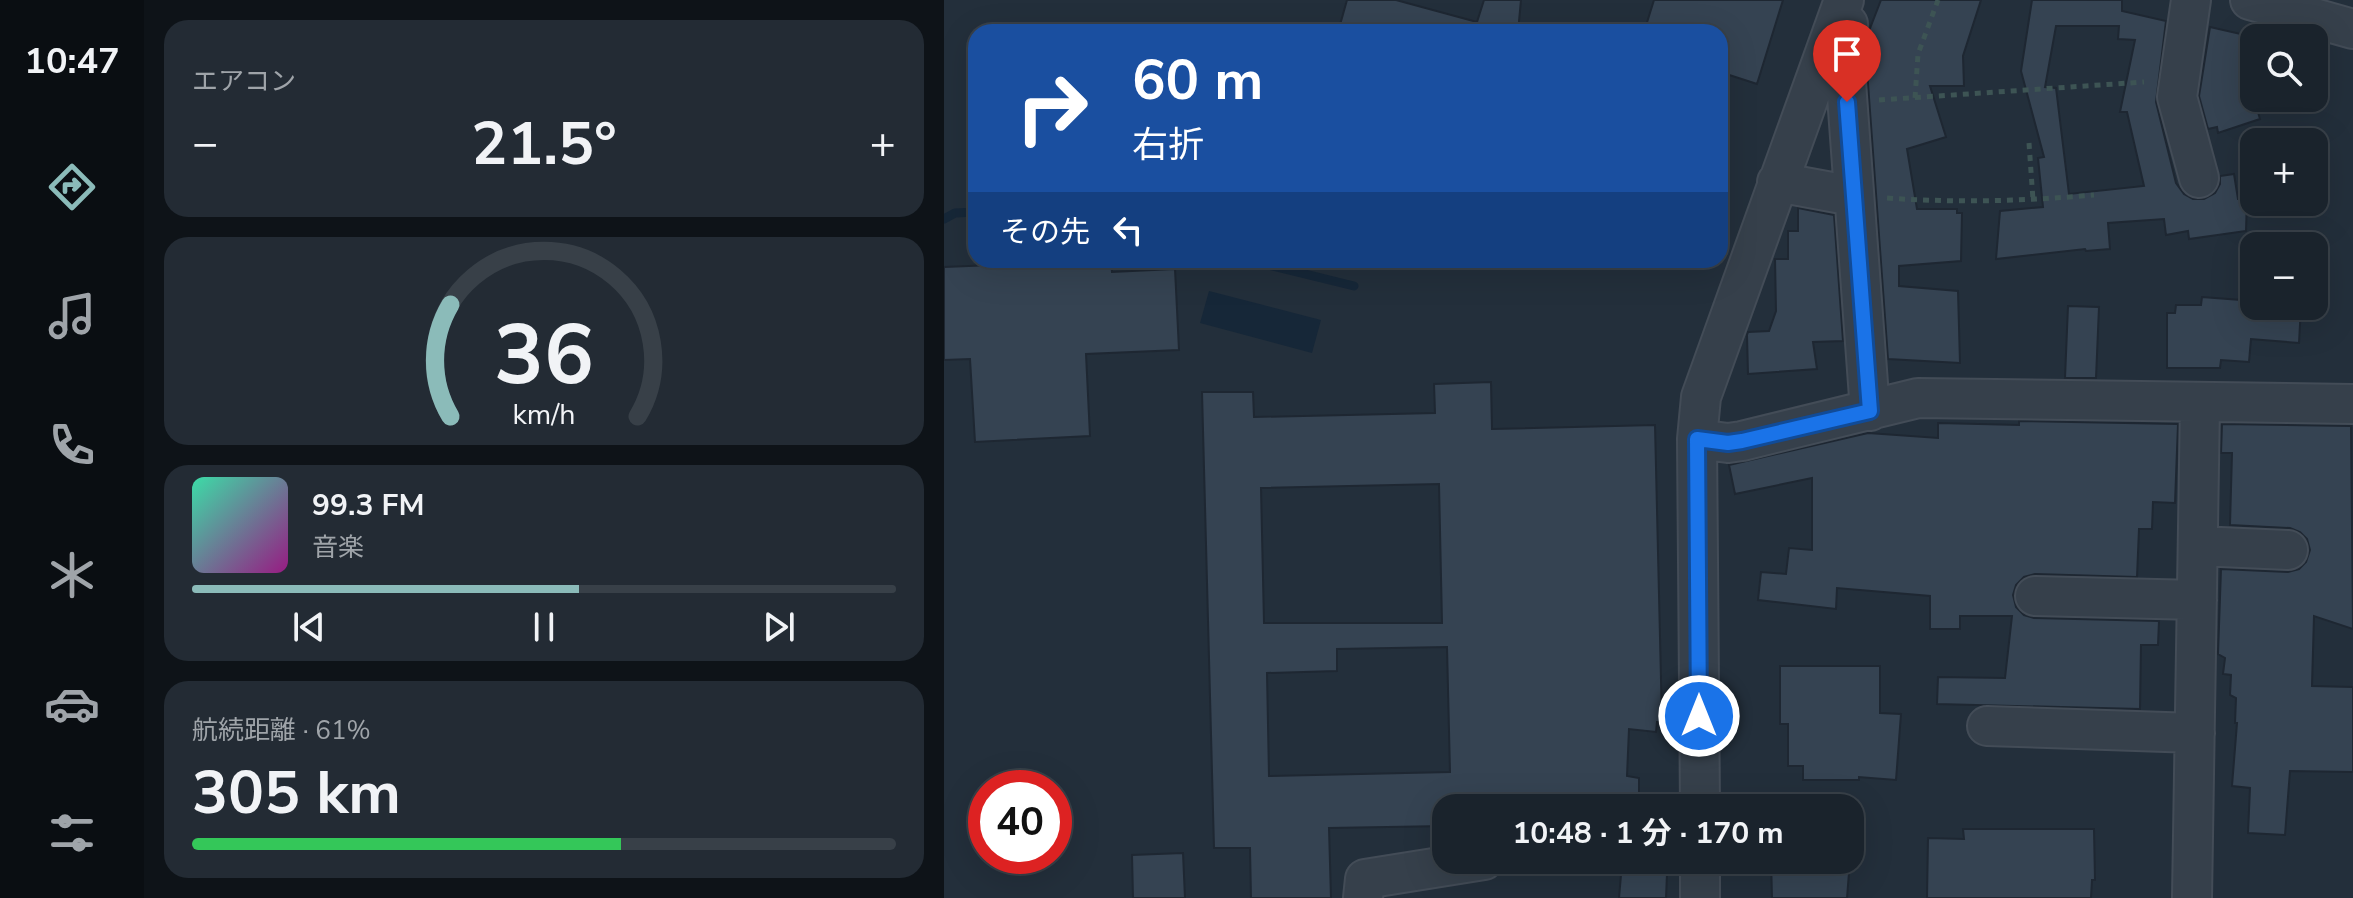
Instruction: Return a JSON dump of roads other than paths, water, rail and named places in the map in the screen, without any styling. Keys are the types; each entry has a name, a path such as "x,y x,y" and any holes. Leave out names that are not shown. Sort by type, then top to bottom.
{"street":[{"path":"1700,794 1697,439 1701,397 1844,0"},
{"path":"1852,0 1844,55 1870,411"},
{"path":"2191,0 2177,97 2199,178"},
{"path":"2250,0 2295,6 2353,29"},
{"path":"1777,182 1853,196"},
{"path":"1697,439 1728,443 1742,441 1918,398 2353,404"},
{"path":"2192,898 2200,403"},
{"path":"2198,546 2288,550"},
{"path":"2035,596 2197,600"},
{"path":"1987,726 2195,733"},
{"path":"1363,898 1365,879 1432,868"},
{"path":"1700,874 1700,898"}],"water":[{"path":"1209,291 1321,320 1312,353 1200,323"}],"waterway":[{"path":"944,219 955,213 968,212"},
{"path":"1281,268 1354,286"}]}
